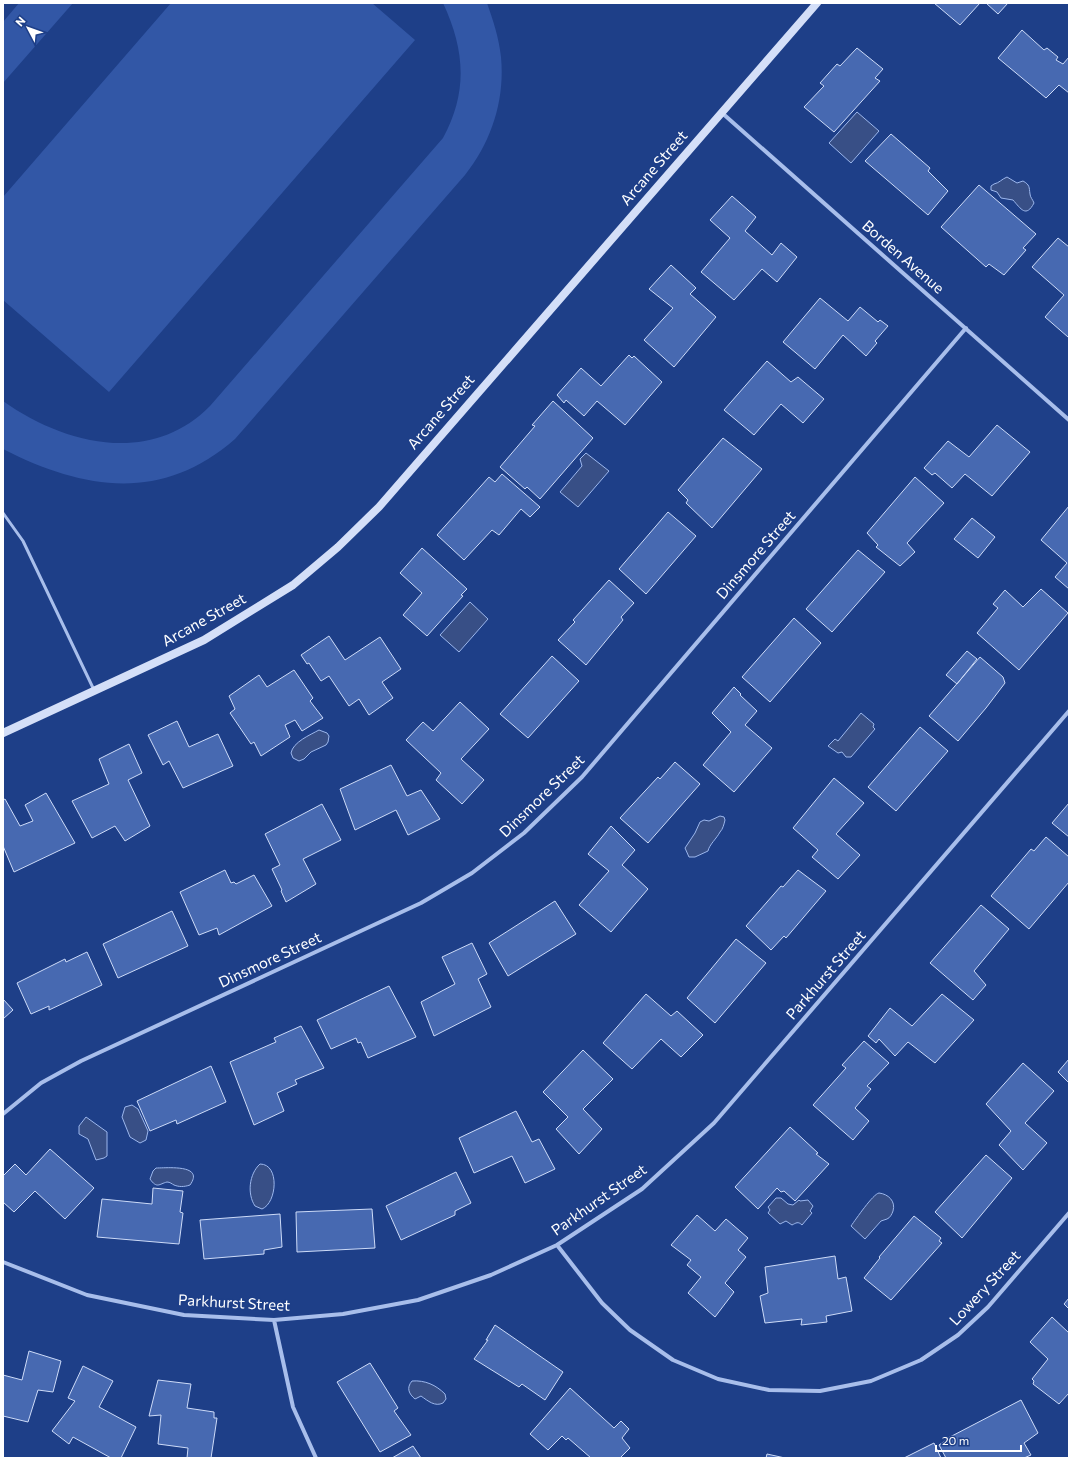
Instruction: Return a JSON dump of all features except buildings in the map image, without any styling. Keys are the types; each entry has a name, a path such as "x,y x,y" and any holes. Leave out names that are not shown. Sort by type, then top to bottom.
{"street":[{"name":"Arcane Street","path":"3,733 204,640 293,585 338,546 379,507 817,3"},
{"name":"Borden Avenue","path":"721,112 1069,420"},
{"name":"Dinsmore Street","path":"3,1114 41,1083 81,1061 421,904 472,873 524,833 582,777 966,328"},
{"name":"Parkhurst Street","path":"3,1262 86,1294 102,1298 184,1315 274,1320 342,1314 418,1300 491,1275 557,1245 642,1189 714,1123 1069,711"},
{"name":"Lowery Street","path":"557,1245 602,1303 618,1319 630,1330 673,1360 718,1379 768,1390 820,1390 871,1381 921,1360 958,1335 988,1307 1069,1213"},
{"path":"274,1320 293,1407 316,1458"}],"lane":[{"path":"3,513 22,541 94,690"}],"shaded area":[{"path":"19,3 73,3 3,83 3,22"},
{"path":"171,3 372,3 415,40 109,392 3,300 3,197"},
{"path":"443,3 487,3 496,29 501,57 501,88 495,119 483,148 465,175 235,439 207,459 179,473 151,481 122,483 92,481 63,474 33,463 3,449 3,401 27,416 53,429 80,438 108,442 135,442 161,437 187,425 210,406 443,138 457,104 461,71 456,37"},
{"path":"857,112 879,131 851,163 829,143"},
{"path":"1007,177 1017,183 1023,181 1028,185 1030,196 1034,203 1031,208 1026,211 1021,209 1013,200 1001,198 997,192 991,190 991,186"},
{"path":"586,453 609,471 578,507 560,492 582,466 580,459"},
{"path":"470,602 488,619 459,652 440,635"},
{"path":"861,713 874,724 873,727 875,729 851,757 846,757 842,752 838,753 828,746 835,739 838,741"},
{"path":"319,730 327,733 329,736 326,745 311,752 304,759 299,761 293,758 291,753 295,745 302,739"},
{"path":"720,816 724,817 725,820 723,826 708,851 695,857 689,857 685,848 700,822 704,820 709,821"},
{"path":"132,1105 138,1109 148,1131 146,1140 140,1143 130,1137 122,1117 125,1107"},
{"path":"86,1117 107,1132 107,1156 104,1158 96,1160 88,1139 79,1134 79,1126"},
{"path":"260,1164 271,1170 274,1184 271,1199 262,1209 255,1206 252,1201 250,1190 253,1173"},
{"path":"156,1168 176,1168 189,1170 193,1173 193,1178 190,1185 186,1186 178,1186 169,1182 156,1185 150,1179"},
{"path":"879,1193 888,1196 892,1201 894,1207 893,1211 889,1218 881,1221 865,1239 851,1226 869,1202 876,1194"},
{"path":"776,1198 781,1198 788,1204 793,1205 799,1200 808,1200 813,1206 810,1211 812,1213 802,1225 796,1223 792,1225 786,1221 780,1224 768,1213 770,1210 768,1207"},
{"path":"412,1381 426,1382 438,1388 445,1394 446,1399 443,1403 437,1404 426,1400 421,1396 415,1399 409,1391 409,1386"}]}
